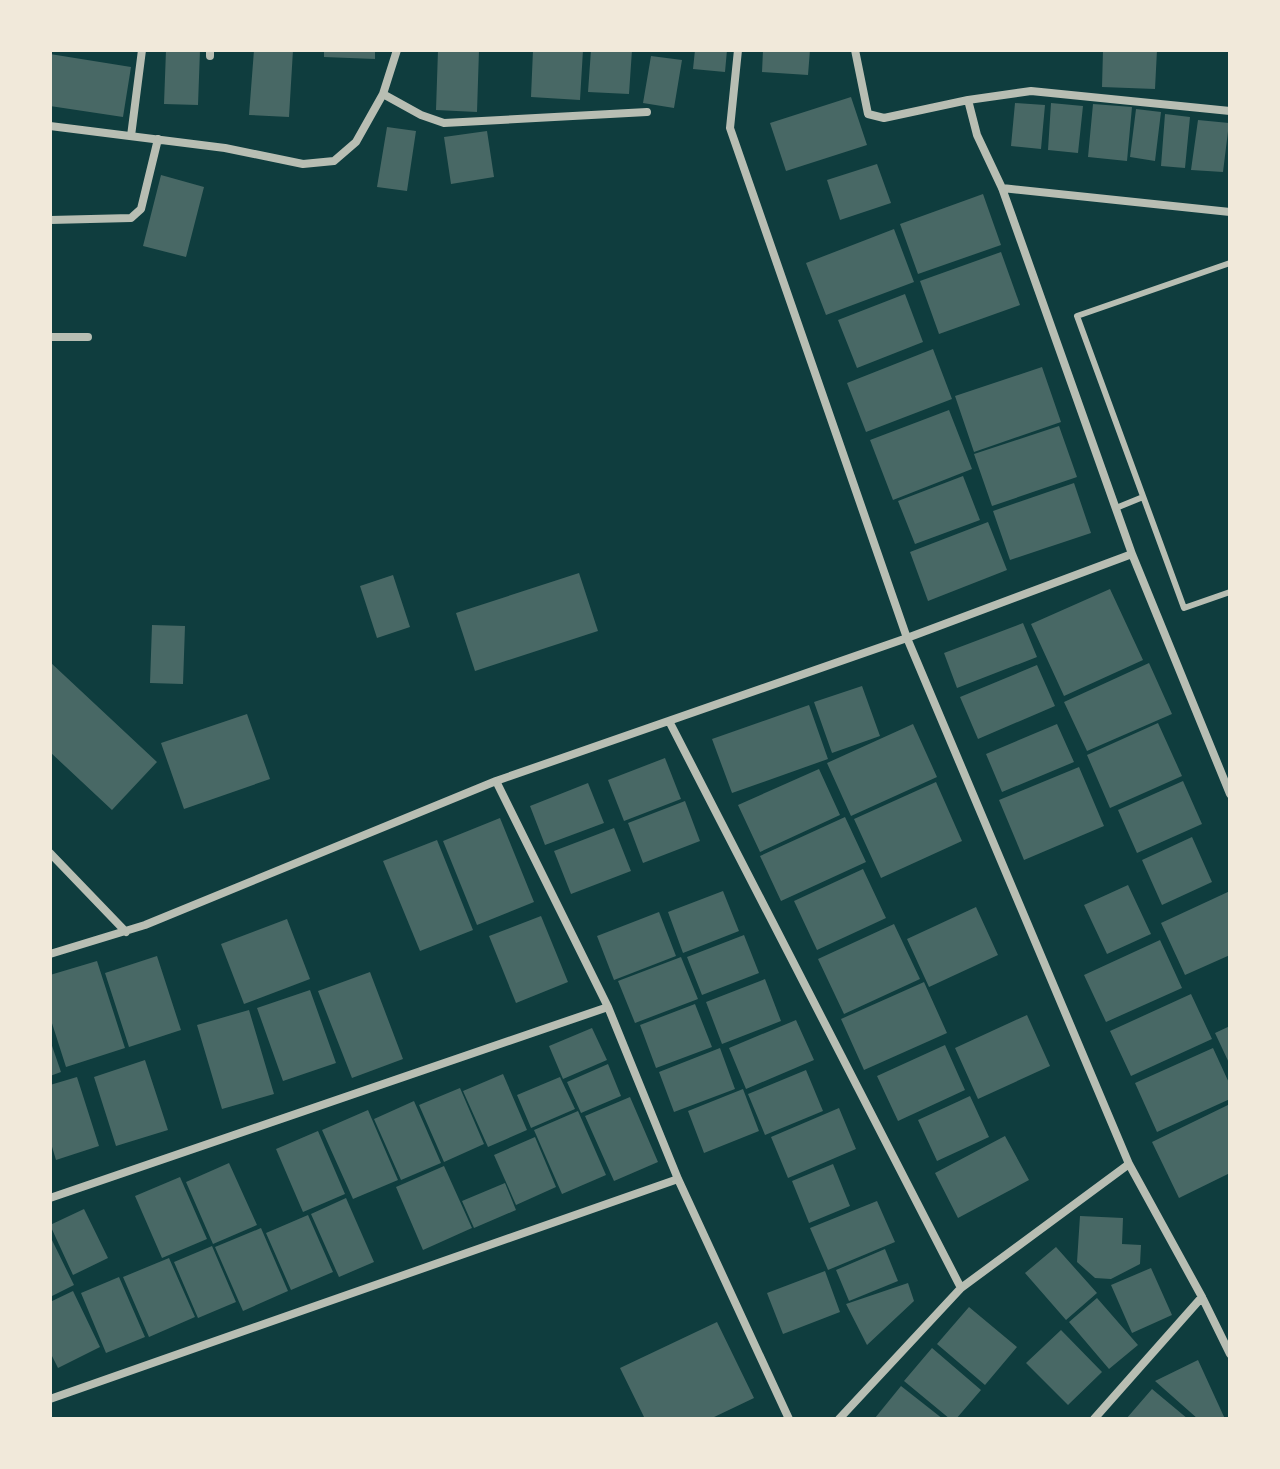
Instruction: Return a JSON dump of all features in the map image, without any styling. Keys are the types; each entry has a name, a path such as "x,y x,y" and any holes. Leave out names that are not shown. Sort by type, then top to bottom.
{"street":[{"path":"131,136 142,50"},
{"path":"50,126 225,148 303,164 334,161 356,142 383,94 397,50"},
{"path":"738,50 730,128 907,638 1129,1164 1230,1354"},
{"path":"855,50 868,114 884,118 968,100 1031,91 1230,111"},
{"path":"383,94 421,115 444,123 647,112"},
{"path":"968,100 977,135 1002,188 1132,554 1230,794"},
{"path":"50,220 131,218 141,209 158,139"},
{"path":"1002,188 1230,212"},
{"path":"50,337 88,337"},
{"path":"50,954 126,932 496,781 907,638 1132,554"},
{"path":"669,721 961,1288"},
{"path":"496,781 608,1007 678,1179 789,1419"},
{"path":"50,853 126,932"},
{"path":"50,1198 608,1007"},
{"path":"839,1419 961,1288 1129,1164"},
{"path":"50,1399 678,1179"},
{"path":"1094,1419 1202,1297"}],"lane":[{"path":"1230,263 1077,316 1184,608 1230,592"},
{"path":"1116,508 1143,497"}],"building":[{"path":"166,50 200,50 198,105 164,104"},
{"path":"254,50 293,50 289,117 249,115"},
{"path":"324,50 375,50 375,59 324,57"},
{"path":"438,50 479,50 477,112 436,110"},
{"path":"533,50 583,50 580,100 531,97"},
{"path":"591,50 632,50 629,94 588,92"},
{"path":"695,50 727,50 725,72 693,69"},
{"path":"763,50 810,50 808,75 762,72"},
{"path":"1103,50 1157,50 1155,89 1102,87"},
{"path":"50,54 131,67 123,117 50,106"},
{"path":"651,56 682,60 674,108 643,103"},
{"path":"851,97 867,145 786,171 770,123"},
{"path":"1015,103 1045,105 1041,149 1011,146"},
{"path":"1051,103 1083,106 1078,153 1048,150"},
{"path":"1093,104 1132,107 1127,161 1088,157"},
{"path":"1136,109 1161,112 1155,161 1130,157"},
{"path":"1165,114 1190,117 1185,168 1161,166"},
{"path":"1198,120 1229,123 1223,172 1191,170"},
{"path":"387,127 416,131 407,191 377,187"},
{"path":"487,131 494,177 451,184 444,137"},
{"path":"877,164 891,203 840,220 827,180"},
{"path":"161,175 204,187 186,257 143,246"},
{"path":"983,194 1001,245 918,274 900,224"},
{"path":"894,229 914,282 826,315 806,263"},
{"path":"1001,252 1020,305 939,334 920,281"},
{"path":"905,294 923,342 857,368 838,320"},
{"path":"933,349 952,399 866,432 847,383"},
{"path":"1042,367 1061,422 974,452 955,396"},
{"path":"949,410 972,469 893,500 870,440"},
{"path":"1059,426 1077,477 992,506 974,454"},
{"path":"963,476 980,520 915,544 898,501"},
{"path":"1074,483 1091,533 1010,560 993,511"},
{"path":"988,522 1007,570 928,601 910,552"},
{"path":"579,573 598,631 475,671 456,613"},
{"path":"393,575 410,627 377,638 360,586"},
{"path":"1110,589 1143,660 1064,696 1031,624"},
{"path":"1023,623 1037,657 957,688 944,653"},
{"path":"152,625 185,626 183,684 150,683"},
{"path":"50,662 157,762 112,810 50,752"},
{"path":"1149,663 1172,714 1087,751 1064,702"},
{"path":"1037,665 1055,706 978,739 960,697"},
{"path":"862,686 880,736 832,753 814,702"},
{"path":"809,705 828,759 732,793 712,739"},
{"path":"247,714 270,779 184,809 161,743"},
{"path":"1158,723 1182,776 1110,808 1087,755"},
{"path":"913,724 937,777 851,816 827,763"},
{"path":"1057,724 1074,762 1002,792 986,754"},
{"path":"665,758 681,799 624,821 608,780"},
{"path":"1079,767 1104,826 1024,860 999,800"},
{"path":"819,769 840,815 760,852 738,805"},
{"path":"1183,781 1202,824 1137,853 1118,810"},
{"path":"936,782 962,841 881,878 854,819"},
{"path":"588,783 604,823 545,845 530,806"},
{"path":"685,801 700,841 643,863 628,823"},
{"path":"845,817 866,862 781,901 760,856"},
{"path":"500,818 534,902 477,925 443,841"},
{"path":"614,828 631,871 571,894 554,851"},
{"path":"1192,837 1212,882 1162,905 1142,860"},
{"path":"437,840 473,930 420,951 383,861"},
{"path":"863,869 886,918 817,950 794,901"},
{"path":"1128,885 1151,934 1107,954 1084,905"},
{"path":"723,891 739,931 683,953 668,912"},
{"path":"1230,891 1230,955 1185,975 1161,923"},
{"path":"976,907 998,955 929,987 907,939"},
{"path":"659,912 676,956 614,980 597,936"},
{"path":"541,916 568,982 516,1003 489,936"},
{"path":"287,919 310,979 244,1004 221,944"},
{"path":"894,924 920,979 844,1014 818,959"},
{"path":"744,935 759,973 702,995 687,957"},
{"path":"1160,940 1182,988 1106,1022 1084,975"},
{"path":"157,956 181,1030 129,1047 105,973"},
{"path":"681,957 698,999 635,1023 618,981"},
{"path":"97,961 125,1048 66,1067 50,1017 50,975"},
{"path":"370,972 403,1059 352,1078 318,991"},
{"path":"765,979 781,1021 722,1044 706,1002"},
{"path":"924,982 947,1033 864,1070 841,1019"},
{"path":"310,990 336,1063 283,1081 257,1008"},
{"path":"1191,994 1212,1039 1131,1076 1110,1031"},
{"path":"695,1004 712,1047 656,1068 640,1025"},
{"path":"249,1010 274,1094 222,1109 197,1025"},
{"path":"1027,1015 1050,1066 978,1099 955,1048"},
{"path":"796,1020 814,1060 746,1089 729,1048"},
{"path":"1230,1026 1230,1065 1215,1033"},
{"path":"592,1028 607,1060 563,1079 549,1046"},
{"path":"50,1040 61,1072 50,1076"},
{"path":"945,1045 965,1090 898,1121 877,1076"},
{"path":"720,1048 735,1089 674,1112 659,1072"},
{"path":"1213,1048 1230,1085 1230,1099 1157,1132 1135,1083"},
{"path":"145,1060 168,1130 116,1146 94,1077"},
{"path":"608,1064 621,1096 581,1113 567,1082"},
{"path":"806,1070 823,1111 765,1135 748,1094"},
{"path":"503,1074 527,1130 488,1147 463,1091"},
{"path":"77,1077 99,1146 56,1160 50,1140 50,1085"},
{"path":"560,1077 575,1109 531,1128 517,1095"},
{"path":"460,1088 484,1144 444,1162 419,1105"},
{"path":"743,1089 759,1131 704,1153 688,1111"},
{"path":"970,1096 989,1137 937,1161 918,1120"},
{"path":"630,1097 658,1162 614,1181 585,1116"},
{"path":"414,1101 441,1163 401,1180 374,1119"},
{"path":"1230,1104 1230,1173 1179,1198 1152,1142"},
{"path":"839,1108 856,1149 788,1178 771,1137"},
{"path":"368,1110 398,1180 353,1199 322,1130"},
{"path":"578,1111 606,1175 562,1194 534,1130"},
{"path":"318,1131 345,1194 303,1212 276,1149"},
{"path":"1005,1136 1029,1180 958,1218 935,1173"},
{"path":"535,1137 556,1187 516,1205 494,1155"},
{"path":"229,1163 257,1225 213,1244 186,1182"},
{"path":"833,1164 850,1206 809,1223 792,1181"},
{"path":"444,1166 472,1228 423,1250 396,1187"},
{"path":"180,1177 207,1239 162,1258 135,1196"},
{"path":"505,1183 516,1210 474,1228 462,1201"},
{"path":"346,1198 374,1262 339,1277 311,1214"},
{"path":"877,1201 895,1242 828,1270 810,1228"},
{"path":"84,1209 108,1258 73,1275 50,1225"},
{"path":"308,1215 333,1272 291,1290 266,1233"},
{"path":"1080,1216 1123,1218 1122,1244 1141,1245 1140,1264 1111,1279 1095,1278 1077,1262"},
{"path":"261,1228 288,1291 243,1311 215,1247"},
{"path":"50,1236 74,1285 50,1297"},
{"path":"212,1246 236,1302 198,1318 174,1262"},
{"path":"1056,1247 1097,1293 1066,1320 1025,1273"},
{"path":"885,1249 898,1281 849,1301 836,1270"},
{"path":"169,1258 195,1317 149,1337 123,1277"},
{"path":"1151,1268 1172,1315 1132,1333 1111,1285"},
{"path":"825,1271 840,1312 783,1334 767,1293"},
{"path":"119,1277 145,1337 106,1353 81,1293"},
{"path":"908,1283 914,1301 867,1345 846,1304"},
{"path":"73,1291 100,1347 58,1368 50,1352 50,1302"},
{"path":"1097,1298 1138,1345 1109,1369 1069,1322"},
{"path":"969,1307 1017,1347 985,1385 937,1344"},
{"path":"717,1322 754,1398 710,1419 645,1419 620,1368"},
{"path":"1061,1330 1102,1372 1068,1405 1026,1363"},
{"path":"932,1348 981,1390 956,1419 950,1419 904,1381"},
{"path":"1198,1360 1225,1419 1198,1419 1155,1381"},
{"path":"901,1386 943,1419 875,1418"},
{"path":"1152,1389 1188,1419 1126,1419"}]}
